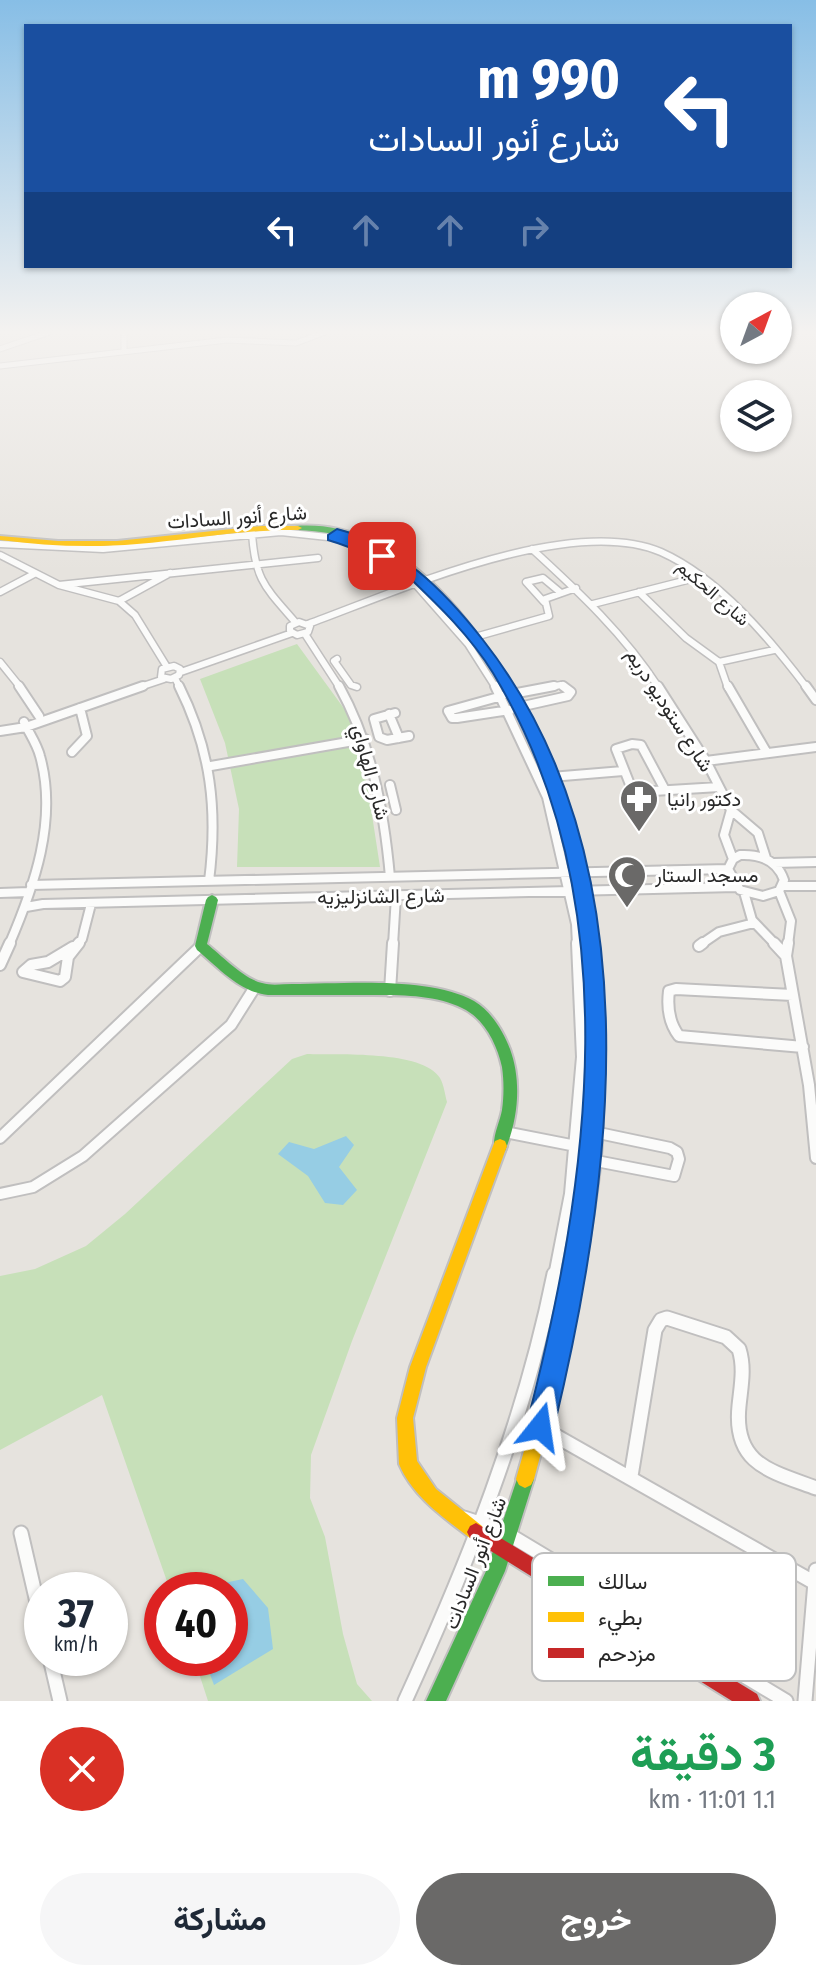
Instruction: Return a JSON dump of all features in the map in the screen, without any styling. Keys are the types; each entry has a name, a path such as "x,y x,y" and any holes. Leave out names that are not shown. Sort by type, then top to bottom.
{"street":[{"name":"شارع أنور السادات","path":"0,541 90,545 307,528 386,551 475,637 551,777 584,892 593,957 597,1019 591,1160 567,1322 540,1427 504,1550 436,1701"},
{"path":"252,533 254,564 267,589 296,623 308,628"},
{"name":"شارع الحكيم","path":"308,628 532,549 600,542 630,544 660,552 699,577 732,606 815,697"},
{"name":"شارع ستوديو دريم","path":"532,549 593,604 652,676 706,761 731,810 758,833 770,861"},
{"path":"0,555 59,585 119,601 135,615 167,667 178,673 211,766 215,808 209,881"},
{"path":"59,585 318,558"},
{"path":"119,601 170,573"},
{"path":"0,592 34,574"},
{"path":"137,576 145,587"},
{"path":"475,637 549,616 544,602 526,582 541,577 561,593"},
{"path":"593,604 699,577"},
{"name":"شارع أنور السادات","path":"421,587 507,695"},
{"path":"544,602 576,588"},
{"path":"639,592 686,638 719,662 732,698 767,753"},
{"path":"291,632 296,623"},
{"path":"23,725 39,716 308,628"},
{"name":"شارع الهاواي","path":"308,628 364,736 382,798 390,877"},
{"path":"719,662 774,650"},
{"path":"337,659 334,661 351,685 357,687"},
{"path":"0,662 39,716"},
{"path":"0,731 80,708 162,677 167,667"},
{"path":"335,676 345,673"},
{"path":"561,685 571,692 568,696 457,718 452,718 448,711 507,695 561,685"},
{"path":"72,752 87,736 80,708"},
{"name":"شارع أنور السادات","path":"405,1701 432,1647 482,1528 523,1407 547,1322 562,1250 576,1146 582,1068 578,961 565,873 543,786 514,708"},
{"path":"399,738 392,713 375,717 376,729 383,739 399,738 409,736"},
{"path":"0,965 26,907 46,813 39,753 23,725"},
{"path":"211,766 364,736 376,729"},
{"path":"665,790 641,745 621,745 616,749 623,771 637,792 719,787"},
{"path":"706,761 816,747"},
{"path":"551,777 623,771"},
{"path":"382,798 393,797"},
{"path":"731,810 722,833 725,847 733,859"},
{"path":"786,956 754,923 728,869 733,859 748,854 770,861 816,862"},
{"path":"770,861 782,874 781,889 791,921 786,956 813,1085 816,1158"},
{"name":"شارع الشانزليزيه","path":"0,893 48,886 728,869"},
{"path":"456,874 459,895"},
{"path":"305,879 306,898"},
{"path":"152,901 155,883"},
{"path":"43,904 48,886"},
{"path":"740,890 764,897 781,889 816,886"},
{"name":"شارع الشانزليزيه","path":"26,907 152,901 740,890"},
{"path":"390,991 396,896"},
{"path":"0,1138 201,946 212,900"},
{"path":"73,947 68,957 68,974 60,981 23,972 29,966 48,962 83,937 91,904"},
{"path":"699,946 719,932 754,923"},
{"path":"201,946 255,987 337,992 390,991 460,1000 480,1013 497,1033 510,1065 512,1083 505,1132 432,1327 405,1418 408,1464 430,1495 459,1517 482,1528 509,1535 539,1553"},
{"path":"0,1194 33,1187 83,1156 231,1025 255,987"},
{"path":"793,995 676,989 669,991 668,997 673,1031 679,1036 803,1047"},
{"path":"505,1132 576,1146"},
{"path":"591,1160 674,1176 678,1173 677,1152 670,1148 594,1132"},
{"path":"631,1476 655,1330 661,1320 667,1318 733,1341 739,1348 743,1368 737,1426 745,1450 769,1468 816,1488"},
{"path":"540,1427 771,1553"},
{"path":"482,1528 504,1550 532,1567"},
{"path":"21,1533 30,1572"},
{"path":"796,1567 815,1577 805,1701"},
{"path":"54,1676 60,1701"},
{"path":"717,1681 750,1701"},
{"path":"753,1681 786,1701"}],"green space":[{"path":"297,644 348,714 368,789 380,867 237,867 239,809 225,743 200,679"},
{"path":"307,1054 398,1058 431,1069 440,1078 447,1102 352,1341 311,1455 310,1498 325,1537 343,1634 357,1684 372,1701 208,1701 200,1676 248,1676 248,1572 164,1572 102,1395 0,1450 0,1276 35,1269 86,1246 125,1214 292,1059"}],"water":[{"path":"346,1136 354,1145 339,1167 357,1190 343,1205 325,1203 308,1176 278,1154 289,1142 314,1149"},
{"path":"248,1585 268,1608 273,1649 248,1664"},
{"path":"211,1676 229,1676 214,1685"}],"traffic: fast":[{"path":"298,528 357,537 414,571 450,606 482,647 511,694 536,743 571,841 588,929 597,1056"},
{"path":"212,900 201,946 255,987 429,993 450,997 478,1011 499,1039 509,1070 509,1108 500,1146"},
{"path":"436,1701 496,1571 525,1479"}],"traffic: slow":[{"path":"0,538 97,544 298,528"},
{"path":"525,1479 577,1270 593,1163 597,1056"},
{"path":"476,1532 430,1495 408,1464 405,1418 418,1367 500,1146"}],"traffic: jam":[{"path":"476,1532 532,1567"},
{"path":"718,1681 750,1701"}],"place":[{"name":"دكتور رانيا","path":"639,833"},
{"name":"مسجد الستار","path":"627,909"}],"route":[{"path":"382,556 333,537 337,533 362,540 396,558 461,621 499,670 545,757 587,908 597,1019 594,1132 567,1322 540,1427"}]}
